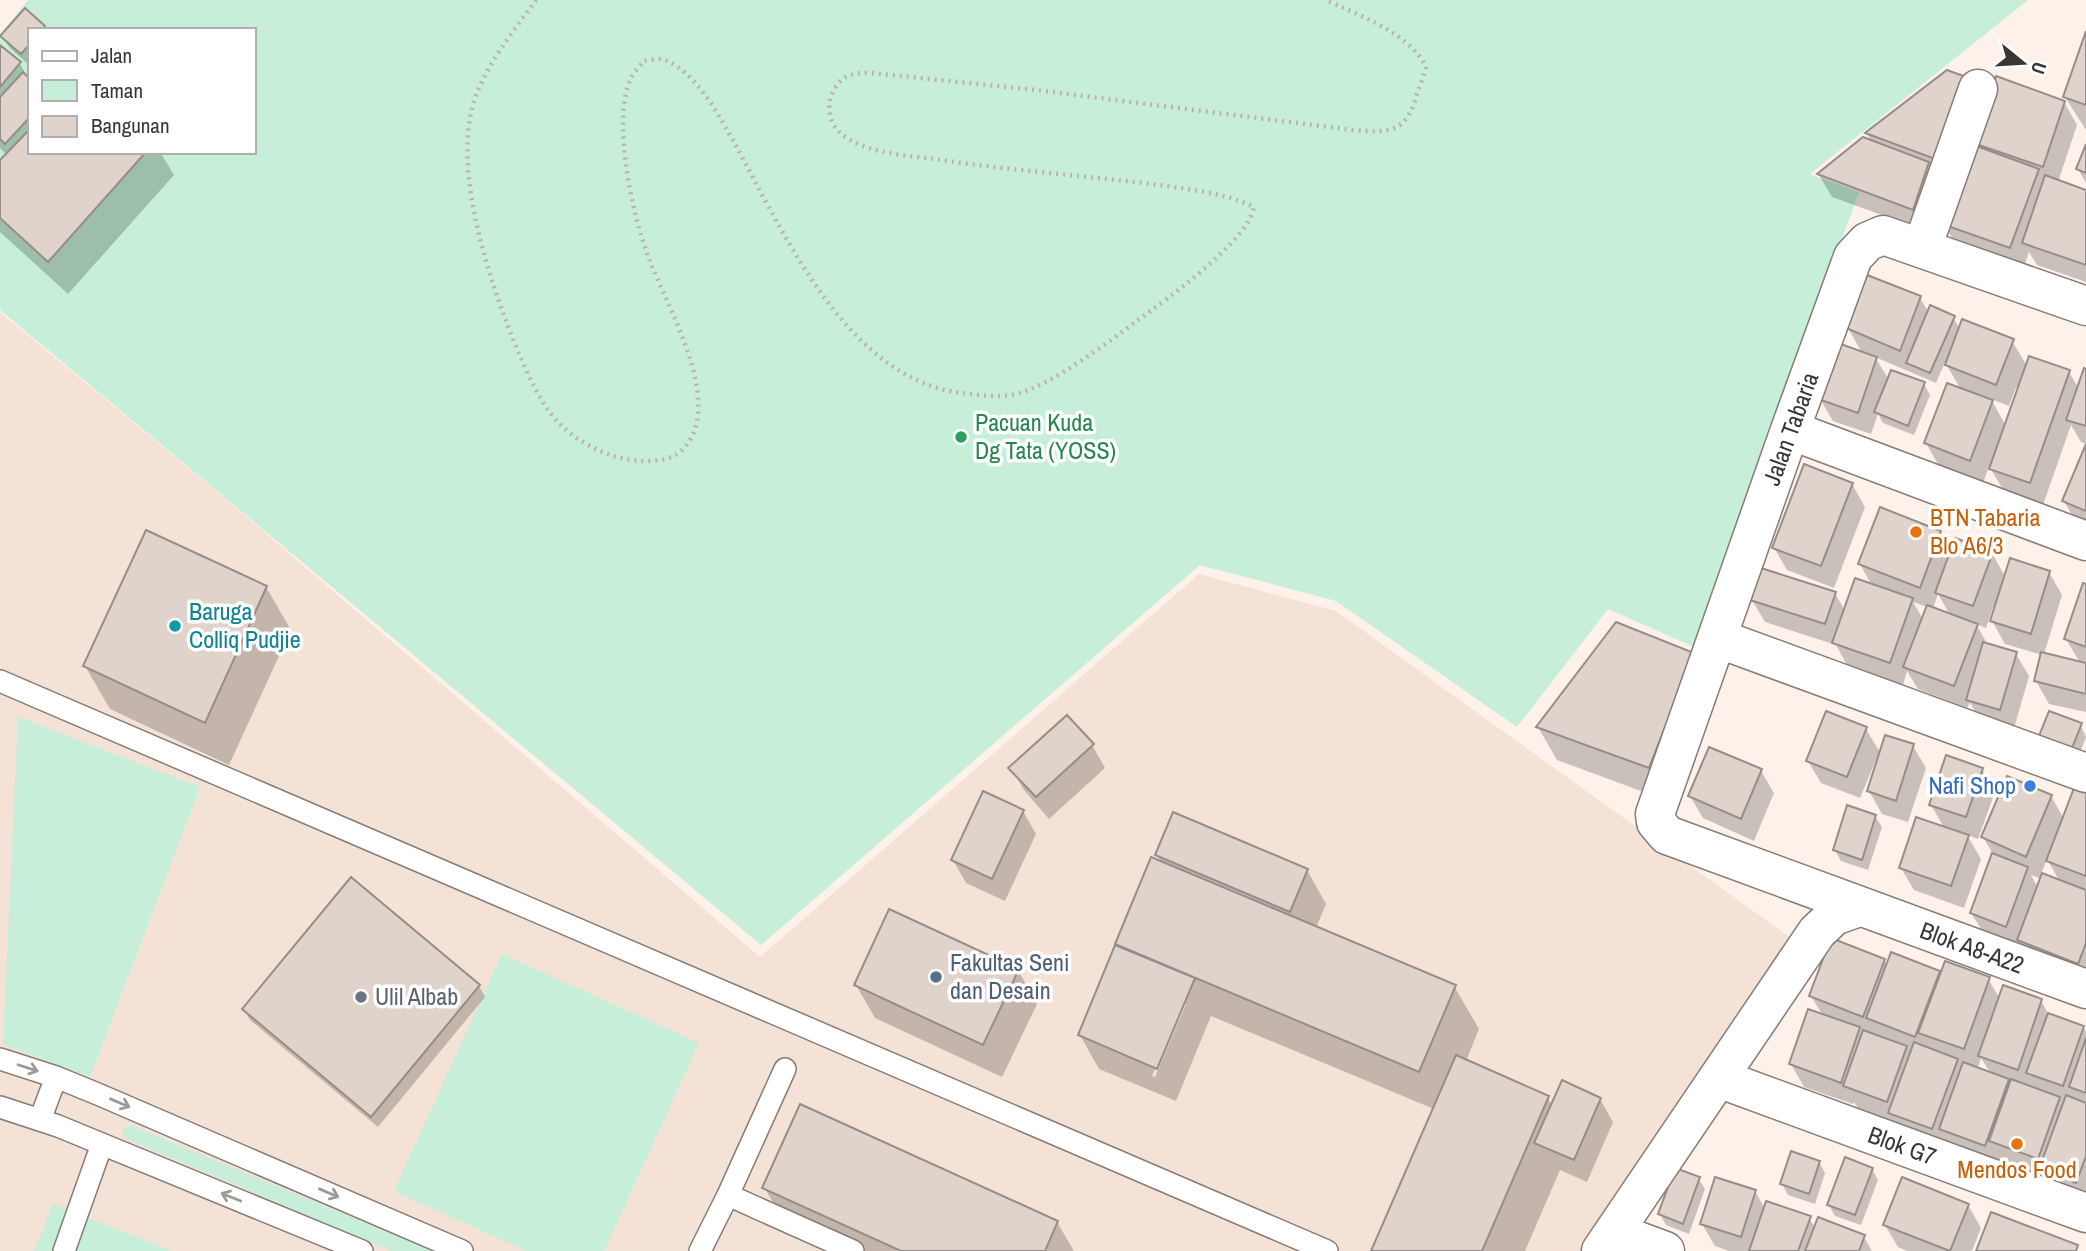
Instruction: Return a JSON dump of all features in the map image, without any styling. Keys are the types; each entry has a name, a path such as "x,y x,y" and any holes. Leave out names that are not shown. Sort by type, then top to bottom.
{"street":[{"path":"1978,89 1922,248 2086,306"},
{"name":"Jalan Tabaria","path":"1859,906 1667,835 1656,822 1655,814 1853,257 1867,242 1884,235 1922,248"},
{"path":"1790,430 2086,541"},
{"path":"1717,638 2086,774"},
{"path":"1665,1251 1607,1241 1817,932 1833,916 1859,906"},
{"name":"Blok A8-A22","path":"1859,906 2086,989"},
{"name":"Blok G7","path":"1718,1078 2086,1213"}],"lane":[{"path":"0,681 1326,1251"},
{"path":"0,1059 56,1077 462,1251"},
{"path":"700,1251 785,1069"},
{"path":"40,1120 56,1077"},
{"path":"0,1107 102,1144 362,1251"},
{"path":"64,1251 102,1144"},
{"path":"728,1195 853,1251"}],"path":[{"path":"536,0 491,66 476,95 468,130 468,167 482,248 508,326 547,410 562,426 595,448 633,460 659,461 680,453 695,437 700,409 694,370 648,257 625,151 624,109 631,78 644,61 663,59 688,76 718,113 786,239 820,291 851,329 880,356 907,375 931,386 954,392 1002,397 1019,393 1045,381 1104,345 1149,312 1194,276 1238,235 1252,218 1254,207 1241,201 1181,189 948,161 881,151 860,145 836,129 831,119 830,99 838,83 852,73 872,73 1036,90 1331,128 1377,132 1396,128 1407,120 1416,101 1426,67 1422,57 1384,28 1325,0"}],"shaded area":[{"path":"0,312 228,501 760,957 1199,574 1336,611 1792,939 1583,1251 0,1251"}],"green space":[{"name":"Pacuan Kuda Dg Tata (YOSS)","path":"28,0 2028,0 1810,174 1859,192 1694,647 1608,609 1517,727 1336,601 1200,565 761,945 0,310 0,35"},
{"path":"18,717 200,787 90,1077 3,1044"},
{"path":"502,954 699,1043 604,1251 526,1251 394,1191"},
{"path":"128,1126 433,1251 392,1251 127,1139 122,1133"},
{"path":"53,1204 172,1251 34,1251"}],"building":[{"path":"25,8 45,26 28,28 28,46 21,54 0,36"},
{"path":"2086,31 2086,105 2063,97"},
{"path":"0,45 21,62 0,87"},
{"path":"1947,70 1969,78 1938,160 1865,133"},
{"path":"23,72 28,77 28,119 5,144 0,139 0,97"},
{"path":"1996,76 2065,101 2043,167 1973,143"},
{"path":"28,131 28,154 144,154 48,262 0,218 0,160"},
{"path":"1863,137 1929,162 1913,210 1817,174"},
{"path":"1971,144 2039,169 2010,248 1942,224"},
{"path":"2086,144 2086,173 2076,169"},
{"path":"2045,175 2086,190 2086,265 2022,243"},
{"path":"1867,275 1921,296 1900,351 1846,328"},
{"path":"1930,305 1955,316 1930,373 1906,363"},
{"path":"1962,319 2014,339 1996,385 1945,365"},
{"path":"1838,343 1877,357 1858,413 1818,399"},
{"path":"2029,356 2070,370 2030,483 1989,469"},
{"path":"2084,368 2086,369 2086,426 2066,420"},
{"path":"1891,370 1925,382 1908,426 1874,412"},
{"path":"1947,383 1993,400 1970,461 1924,443"},
{"path":"2086,444 2086,511 2062,501"},
{"path":"1804,464 1853,483 1821,566 1772,548"},
{"path":"1880,507 1941,531 1920,588 1858,564"},
{"name":"Baruga Colliq Pudjie","path":"146,530 267,586 205,723 83,666"},
{"path":"1955,538 1993,552 1973,606 1935,593"},
{"path":"2010,558 2050,571 2031,634 1990,621"},
{"path":"1761,568 1836,592 1825,624 1750,600"},
{"path":"1855,578 1913,598 1890,663 1832,643"},
{"path":"2083,583 2086,584 2086,647 2064,639"},
{"path":"1927,605 1978,624 1954,686 1903,667"},
{"path":"1616,622 1694,653 1649,768 1536,727"},
{"path":"1983,642 2017,652 2000,710 1966,700"},
{"path":"2041,652 2086,663 2086,694 2034,681"},
{"path":"1826,711 1867,727 1847,777 1806,761"},
{"path":"2049,711 2082,723 2072,748 2039,736"},
{"path":"1067,715 1094,744 1036,797 1008,768"},
{"path":"1885,735 1914,744 1896,801 1867,791"},
{"path":"1709,747 1762,769 1741,819 1688,796"},
{"path":"1946,755 1983,768 1966,817 1929,805"},
{"path":"2007,776 2052,795 2026,857 1981,837"},
{"path":"2074,788 2086,792 2086,876 2046,861"},
{"path":"983,791 1024,810 992,879 951,860"},
{"path":"1847,805 1876,815 1862,860 1833,850"},
{"path":"1173,812 1308,869 1290,912 1155,855"},
{"path":"1916,817 1969,835 1951,886 1899,868"},
{"path":"1992,853 2028,867 2006,927 1970,913"},
{"path":"1151,857 1456,985 1419,1072 1115,944"},
{"path":"2042,873 2086,890 2086,943 2078,964 2017,940"},
{"name":"Ulil Albab","path":"351,877 480,985 371,1117 242,1009"},
{"name":"Fakultas Seni dan Desain","path":"889,909 1019,969 983,1045 854,985"},
{"path":"1831,938 1885,959 1863,1017 1809,996"},
{"path":"1115,945 1195,978 1157,1069 1078,1035"},
{"path":"1891,952 1940,971 1915,1037 1866,1018"},
{"path":"1945,961 1990,977 1964,1049 1918,1033"},
{"path":"2003,985 2042,999 2018,1070 1978,1056"},
{"path":"1808,1009 1860,1027 1841,1083 1789,1064"},
{"path":"2048,1013 2084,1026 2063,1086 2026,1073"},
{"path":"1863,1030 1907,1046 1887,1102 1843,1086"},
{"path":"2086,1038 2086,1093 2069,1087"},
{"path":"1914,1042 1958,1059 1932,1129 1888,1113"},
{"path":"1456,1055 1549,1096 1482,1251 1371,1251"},
{"path":"1963,1062 2009,1079 1985,1146 1939,1129"},
{"path":"2011,1079 2060,1097 2038,1159 1989,1141"},
{"path":"1562,1080 1601,1098 1574,1160 1534,1143"},
{"path":"2066,1095 2086,1103 2086,1156 2076,1183 2039,1169"},
{"path":"800,1104 1058,1221 1045,1251 901,1251 762,1188"},
{"path":"1791,1151 1820,1161 1809,1194 1780,1184"},
{"path":"1845,1157 1873,1168 1855,1215 1827,1205"},
{"path":"1675,1168 1700,1177 1683,1224 1658,1214"},
{"path":"1715,1177 1756,1190 1741,1237 1700,1224"},
{"path":"1902,1177 1969,1204 1950,1251 1883,1225"},
{"path":"1766,1201 1811,1216 1798,1251 1749,1251"},
{"path":"1991,1212 2078,1245 2076,1251 1976,1251"},
{"path":"1818,1217 1865,1235 1859,1251 1805,1251"}],"place":[{"name":"Pacuan Kuda Dg Tata (YOSS)","path":"961,437"},
{"name":"BTN Tabaria Blo A6/3","path":"1916,532"},
{"name":"Baruga Colliq Pudjie","path":"175,626"},
{"name":"Nafi Shop","path":"2030,786"},
{"name":"Fakultas Seni dan Desain","path":"936,977"},
{"name":"Ulil Albab","path":"361,997"},
{"name":"Mendos Food","path":"2017,1144"}]}
